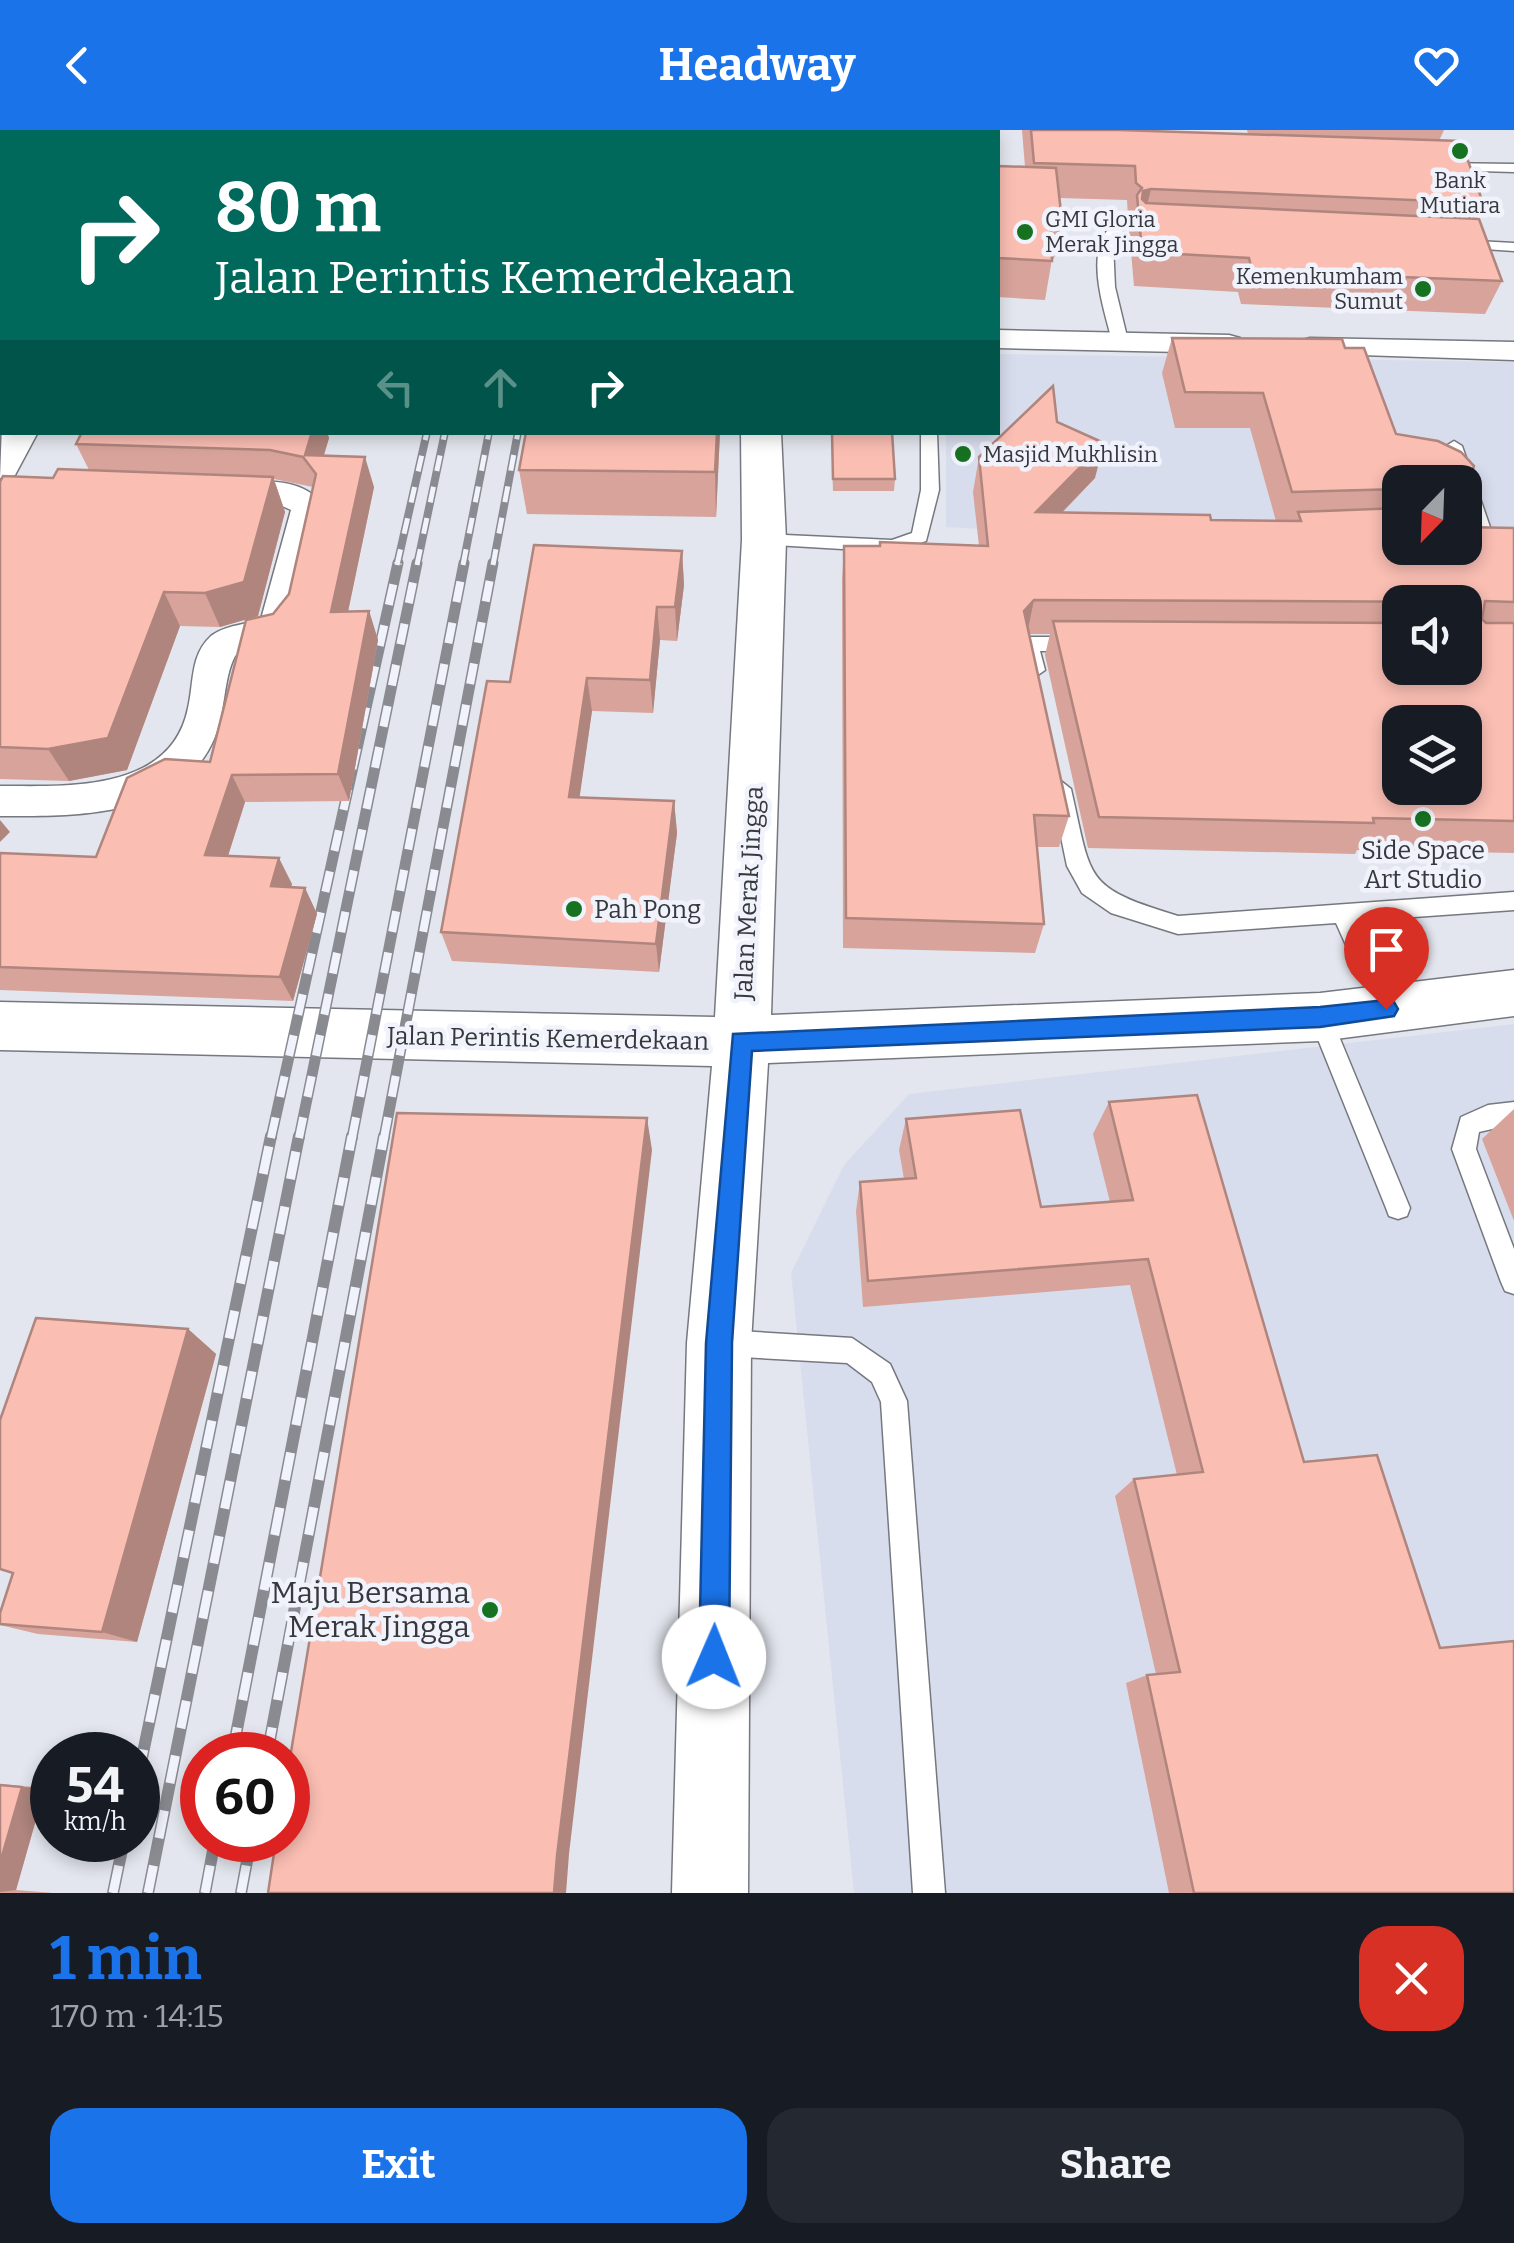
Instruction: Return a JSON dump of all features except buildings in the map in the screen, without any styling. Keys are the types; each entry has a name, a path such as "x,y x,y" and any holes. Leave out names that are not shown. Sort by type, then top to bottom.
{"main road":[{"name":"Jalan Merak Jingga","path":"710,1893 719,1343 742,1041 764,540 761,435"},
{"name":"Jalan Perintis Kemerdekaan","path":"0,1026 678,1044 1320,1017 1514,993"}],"street":[{"path":"1000,340 1514,350"},
{"path":"0,801 102,797 135,790 175,770 192,751 206,712 213,660 224,645 272,630 278,622 308,506 300,498 280,494 182,492"}],"lane":[{"path":"1418,166 1514,168"},
{"path":"1120,341 1107,287 1106,243 1124,222"},
{"path":"1436,244 1514,247"},
{"path":"764,540 894,546 920,537 930,490 930,435"},
{"path":"1454,446 1460,465"},
{"path":"1041,698 1030,644 1088,644"},
{"path":"1057,770 1078,866 1090,887 1118,907 1178,925 1514,901"},
{"path":"1342,913 1386,1009"},
{"path":"1320,1017 1398,1208"},
{"path":"1514,1114 1488,1116 1469,1125 1464,1148 1514,1282"},
{"path":"719,1343 852,1351 882,1372 894,1401 929,1893"}],"shaded area":[{"path":"1000,354 1514,362 1514,549 1482,549 1482,465 1382,465 1382,548 995,546 995,530 946,527 946,435 1000,435"},
{"path":"1514,1024 1514,1893 854,1893 791,1273 844,1165 909,1094"}],"railway":[{"path":"397,565 426,435"},
{"path":"417,565 444,435"},
{"path":"463,565 488,435"},
{"path":"493,565 517,435"},
{"path":"271,1138 398,563"},
{"path":"299,1138 417,563"},
{"path":"352,1138 464,563"},
{"path":"384,1138 493,563"},
{"path":"147,1732 271,1136"},
{"path":"148,1893 299,1136"},
{"path":"236,1732 352,1136"},
{"path":"271,1732 384,1136"},
{"path":"113,1893 119,1862"},
{"path":"205,1893 211,1862"},
{"path":"241,1893 247,1862"}],"place":[{"name":"Bank Mutiara","path":"1460,151"},
{"name":"GMI Gloria Merak Jingga","path":"1025,232"},
{"name":"Kemenkumham Sumut","path":"1423,289"},
{"name":"Masjid Mukhlisin","path":"963,454"},
{"name":"Side Space Art Studio","path":"1423,819"},
{"name":"Pah Pong","path":"574,909"},
{"name":"Maju Bersama Merak Jingga","path":"490,1610"}],"route":[{"path":"714,1657 719,1343 742,1041 1320,1017 1386,1009"}]}
